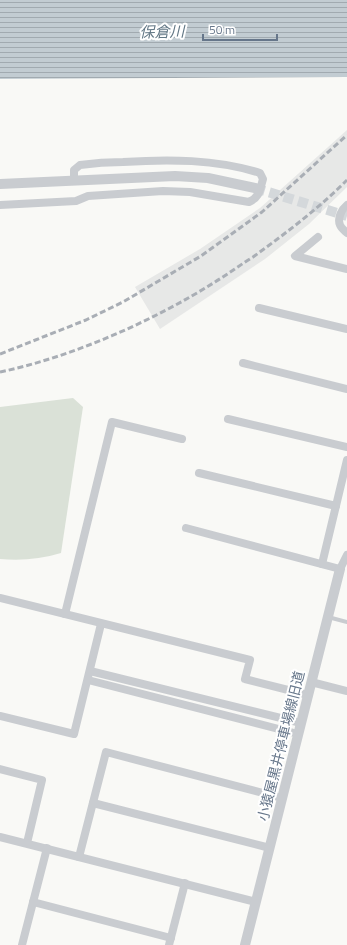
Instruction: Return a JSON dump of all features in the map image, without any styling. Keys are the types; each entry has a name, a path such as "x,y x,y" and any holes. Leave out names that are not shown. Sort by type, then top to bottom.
{"street":[{"path":"0,205 76,201 88,196 163,192 190,192 250,202 259,194 263,179 260,173 228,166 201,162 142,160 80,165 74,170 74,180"},
{"path":"0,184 191,176 228,181 255,188"},
{"path":"347,205 344,207 339,217 340,225 347,233"},
{"path":"318,237 295,256 347,269"},
{"path":"258,308 347,329"},
{"path":"243,363 347,389"},
{"path":"228,419 347,447"},
{"path":"65,614 112,422 182,439"},
{"path":"322,564 347,460"},
{"path":"199,473 336,506"},
{"path":"186,528 340,569"},
{"name":"小猿屋黒井停車場線旧道","path":"246,945 340,569 347,555"},
{"path":"0,598 250,660 245,679 308,695"},
{"path":"0,716 74,734 101,624"},
{"path":"90,671 301,723"},
{"path":"88,680 298,734"},
{"path":"311,682 347,690"},
{"path":"79,857 106,752 282,798"},
{"path":"0,769 42,780 27,843"},
{"path":"93,803 270,848"},
{"path":"0,836 256,902"},
{"path":"22,945 47,848"},
{"path":"33,902 170,941 185,883"}],"lane":[{"path":"328,617 347,622"}],"shaded area":[{"path":"347,130 347,187 309,224 265,259 160,329 135,287 200,249 260,208"},
{"path":"73,398 83,407 61,553 31,559 0,559 0,407"}],"water":[{"name":"保倉川","path":"0,0 347,0 347,77 0,79"}],"tunnel":[{"path":"255,188 347,216"}],"railway":[{"path":"0,354 86,320 123,302 201,256 262,212 347,135"},
{"path":"0,372 55,357 111,336 139,324 191,296 220,279 278,239 313,211 347,180"}]}
